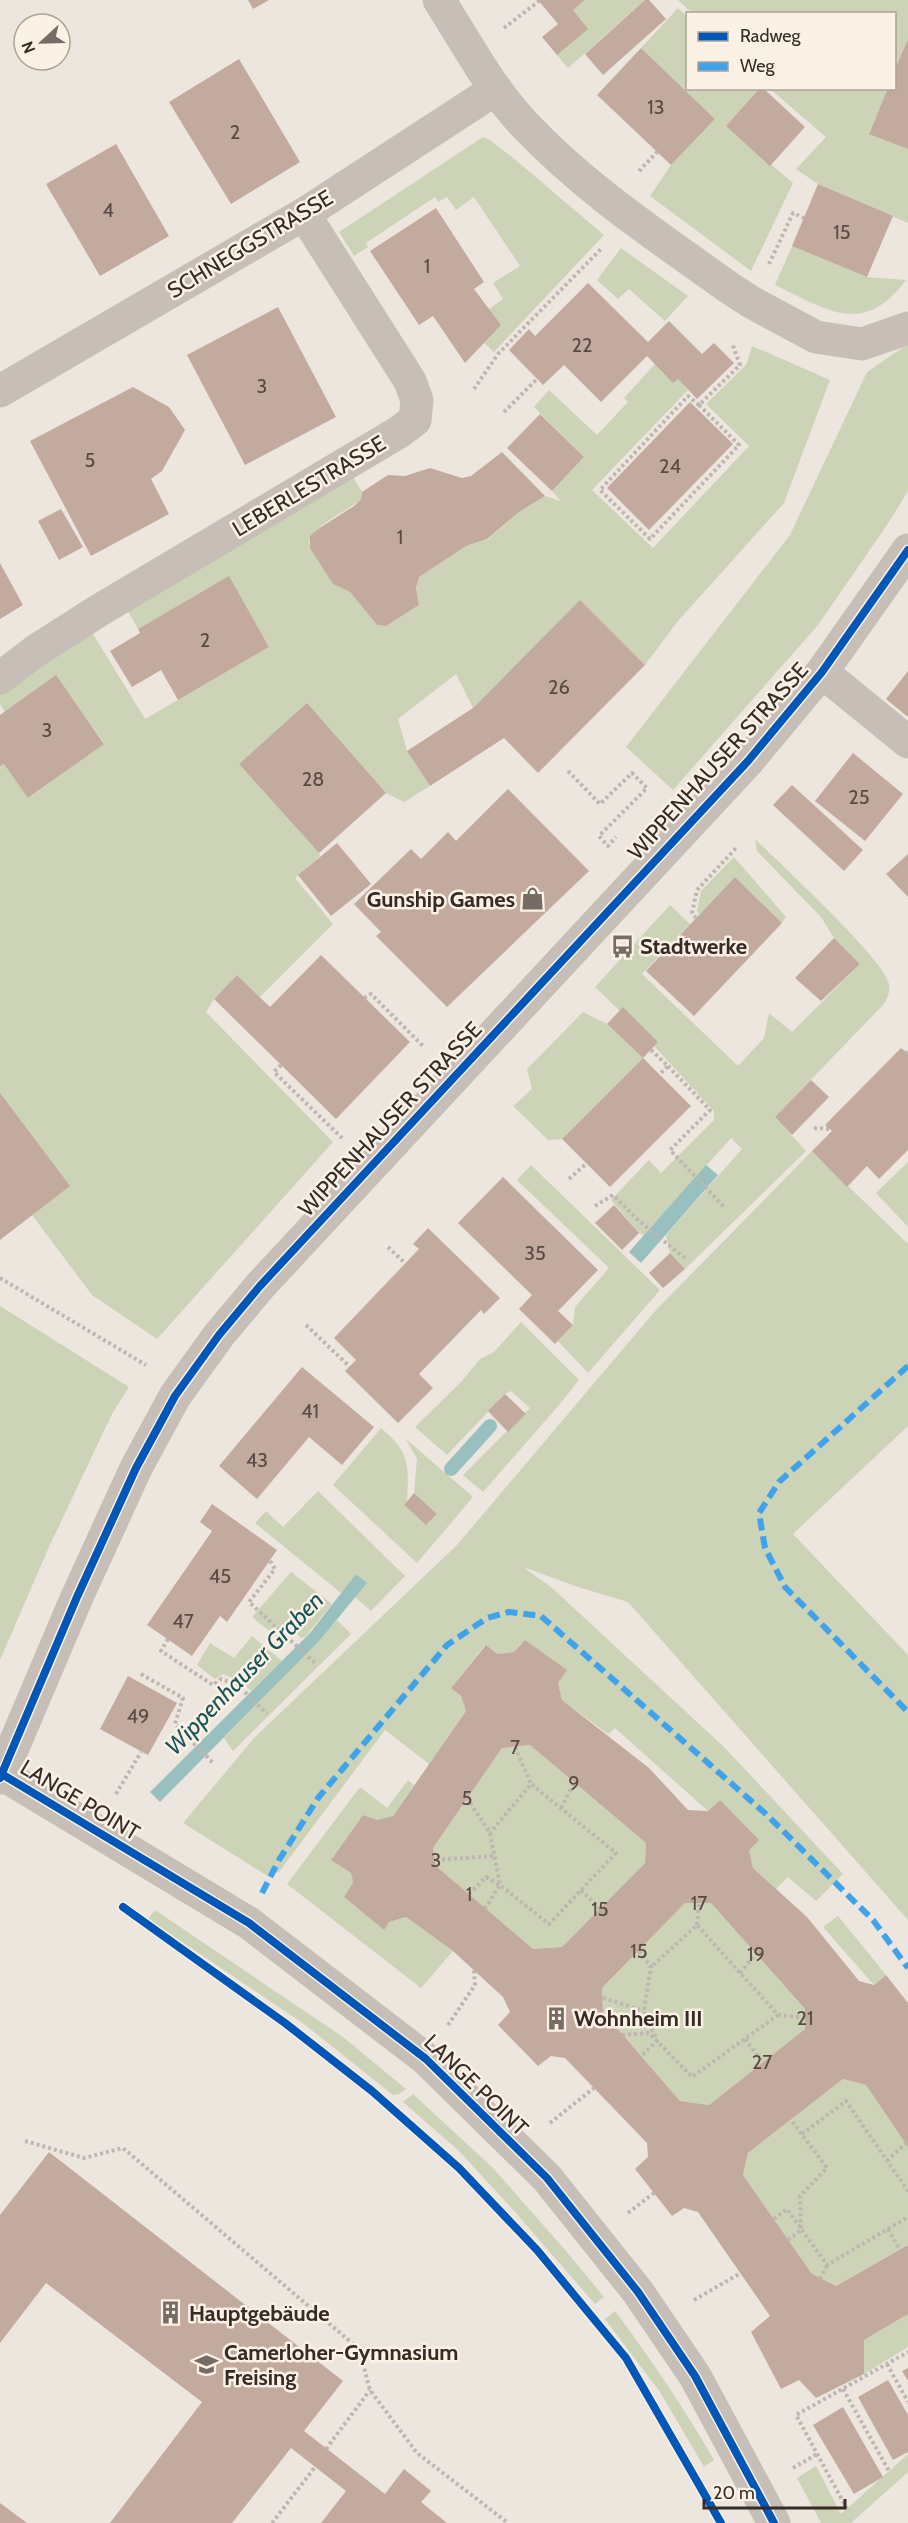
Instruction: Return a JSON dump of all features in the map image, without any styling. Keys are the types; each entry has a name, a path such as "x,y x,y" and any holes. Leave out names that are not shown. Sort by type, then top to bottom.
{"street":[{"path":"439,0 496,89 523,123 583,181 751,302 816,337 862,344 908,328"},
{"name":"SCHNEGGSTRASSE","path":"0,391 304,214 496,89"},
{"name":"LEBERLESTRASSE","path":"0,678 34,652 98,611 389,438 415,420 417,400 410,381 304,214"},
{"name":"WIPPENHAUSER STRASSE","path":"1,1775 77,1597 136,1468 175,1396 199,1361 260,1286 558,962 701,813 822,672 908,550"},
{"name":"WIPPENHAUSER STRASSE","path":"822,672 908,742"},
{"name":"LANGE POINT","path":"1,1775 249,1923 426,2059 547,2178 638,2292 695,2376 774,2523"}],"path":[{"path":"501,30 539,1"},
{"path":"633,177 657,152"},
{"path":"765,273 793,213 804,218"},
{"path":"474,389 498,354 608,242"},
{"path":"699,405 740,365 732,343"},
{"path":"504,412 537,379"},
{"path":"688,396 699,405 739,446 650,539 600,490 688,396"},
{"path":"567,771 600,804 632,772 647,788 599,836 608,846 625,829"},
{"path":"696,918 692,913 697,890 737,847"},
{"path":"364,998 371,994 413,1036"},
{"path":"651,1050 710,1110 670,1150 725,1208"},
{"path":"281,1065 274,1072 328,1125"},
{"path":"660,1074 668,1066"},
{"path":"814,1128 830,1129"},
{"path":"569,1179 587,1163"},
{"path":"595,1206 613,1195 686,1260"},
{"path":"388,1247 405,1263"},
{"path":"0,1278 130,1355"},
{"path":"306,1325 350,1367"},
{"path":"270,1561 275,1569 249,1602 315,1663"},
{"path":"168,1639 161,1651 213,1684 221,1679 238,1685 267,1714"},
{"path":"141,1674 183,1698 175,1724 213,1763"},
{"path":"469,1894 486,1877 500,1885 549,1924 616,1853 531,1784 515,1747"},
{"path":"116,1794 141,1752"},
{"path":"561,1808 574,1783"},
{"path":"490,1833 531,1784"},
{"path":"467,1798 490,1833 495,1856 500,1885 486,1908"},
{"path":"435,1860 495,1856"},
{"path":"581,1890 600,1909"},
{"path":"657,2041 645,2011 651,1967 697,1925 699,1903"},
{"path":"697,1925 778,2015"},
{"path":"639,1951 651,1967"},
{"path":"740,1973 756,1953"},
{"path":"447,2025 475,1985 474,1970"},
{"path":"603,1998 645,2011"},
{"path":"622,2035 649,2033 692,2077 778,2015 805,2018"},
{"path":"745,2038 762,2062"},
{"path":"641,2056 657,2041"},
{"path":"550,2124 594,2088"},
{"path":"802,2134 846,2101 908,2192"},
{"path":"791,2120 827,2168 800,2196 801,2230"},
{"path":"25,2141 84,2158 123,2148 358,2349 370,2390 417,2453 508,2523"},
{"path":"887,2161 906,2144"},
{"path":"627,2214 654,2193"},
{"path":"774,2219 787,2209 827,2265"},
{"path":"820,2279 827,2265 908,2217"},
{"path":"888,2229 900,2250"},
{"path":"788,2240 801,2230"},
{"path":"694,2301 741,2273"},
{"path":"847,2509 796,2415 908,2352"},
{"path":"887,2364 908,2402"},
{"path":"843,2389 889,2471"},
{"path":"326,2449 370,2390"},
{"path":"789,2470 817,2454"},
{"path":"272,2523 315,2467"}],"green space":[{"path":"585,0 645,0 568,68 557,55 573,10"},
{"path":"678,0 908,0 908,39 896,69 896,12 691,12"},
{"path":"678,8 686,16 686,90 759,90 726,126 793,183 751,271 650,196 671,165 715,119 641,48"},
{"path":"771,90 888,90 869,133 908,149 908,223 818,184 796,169 826,137"},
{"path":"483,137 512,157 604,235 494,352 484,343 500,325 489,309 503,299 493,283 520,266 474,197 456,210 447,197 438,202 435,197 366,243 368,247 354,256 339,232"},
{"path":"792,246 867,277 906,280 890,298 875,309 859,313 844,313 828,309 775,285"},
{"path":"621,248 688,296 665,321 629,289 618,299 597,280"},
{"path":"908,344 908,491 818,625 673,790 626,747 790,535 867,372"},
{"path":"752,346 830,380 784,503 678,621 645,665 580,601 473,708 456,674 398,719 407,751 430,786 404,802 386,793 307,704 239,764 319,853 320,856 295,878 333,924 260,997 237,975 214,999 206,1012 333,1142 157,1339 92,1295 32,1215 0,1093 0,766 4,764 29,798 104,743 56,676 5,712 0,704 0,695 90,629 145,719 269,647 229,577 138,629 126,608 353,477 362,492 361,499 316,530 309,543 333,584 350,592 377,625 386,626 419,605 416,588 419,577 466,546 488,539 519,512 545,496 561,501 552,491 584,457 534,407 549,390 597,435 628,402 624,398 655,364 678,379 688,390 592,490 653,548 749,446 706,404 746,365"},
{"path":"755,839 851,933 883,972 889,984 889,992 883,1005 775,1117 806,1151 685,1269 670,1253 666,1235 742,1149 731,1138 644,1235 639,1233 611,1200 649,1160 661,1173 714,1120 714,1111 654,1046 658,1042 623,1008 620,1011 595,987 670,905 690,924 642,974 738,1066 764,1038 769,1013 792,1032 860,964 834,938 821,917 757,851"},
{"path":"734,857 786,917 782,923 735,877 699,915 697,911 701,891"},
{"path":"583,1012 607,1024 643,1058 562,1139 548,1140 513,1106 532,1089 527,1069"},
{"path":"812,1151 908,1244 908,1426 793,1534 908,1655 908,1920 628,1602 523,1567 551,1587 724,1747 843,1874 816,1901 788,1877 776,1889 753,1868 749,1850 720,1800 708,1811 615,1728 608,1734 562,1700 558,1683 566,1670 525,1640 514,1652 497,1654 485,1645 451,1688 461,1696 466,1711 429,1764 385,1730 279,1872 266,1875 183,1823 255,1737 457,1545 656,1310"},
{"path":"908,1162 908,1227 876,1193"},
{"path":"531,1165 660,1290 588,1373 558,1341 573,1325 575,1307 609,1268 517,1180"},
{"path":"0,1306 129,1387 112,1414 49,1547 0,1660"},
{"path":"521,1322 579,1380 483,1492 463,1475 530,1408 511,1391 505,1394 447,1455 415,1427 461,1382 480,1359 494,1352"},
{"path":"381,1428 398,1445 406,1460 408,1489 407,1501 404,1505 426,1525 437,1514 414,1493 417,1459 406,1439 473,1497 417,1563 333,1485"},
{"path":"318,1491 405,1576 371,1611 355,1597 366,1583 356,1574 341,1593 255,1523 266,1511 283,1527"},
{"path":"291,1572 332,1604 305,1637 301,1638 290,1628 279,1639 252,1617"},
{"path":"337,1620 351,1634 233,1751 224,1738"},
{"path":"252,1636 282,1661 251,1691 242,1682 223,1674 215,1679 197,1665 210,1643 234,1658"},
{"path":"530,1745 646,1843 645,1863 562,1947 533,1949 436,1866 433,1848 502,1748"},
{"path":"408,1780 414,1785 393,1816 377,1820 363,1815 331,1860 351,1873 353,1882 344,1897 383,1929 389,1922 406,1917 453,1951 421,1988 287,1884 360,1787 387,1808"},
{"path":"685,1903 711,1903 805,2009 805,2029 709,2105 680,2101 603,2012 602,1988"},
{"path":"155,1910 343,2037 406,2089 393,2095 304,2024 148,1919"},
{"path":"838,1916 886,1975 874,1985 823,1927"},
{"path":"843,2079 866,2085 908,2147 908,2245 836,2286 812,2274 743,2175 748,2153"},
{"path":"413,2094 493,2168 604,2297 595,2304 459,2151 403,2102"},
{"path":"615,2311 667,2384 714,2460 704,2467 660,2392 605,2319"},
{"path":"908,2314 908,2347 864,2374 864,2340"},
{"path":"908,2454 908,2472 851,2523 821,2523 797,2478 816,2466 841,2514"}],"water":[{"path":"706,1165 718,1175 641,1263 629,1252"},
{"path":"356,1574 367,1583 319,1641 160,1802 150,1792 310,1633"}],"building":[{"path":"248,0 269,0 253,9"},
{"path":"538,0 585,0 573,10 588,29 557,55 542,37 558,24"},
{"path":"645,0 649,0 666,19 603,75 585,54"},
{"path":"908,39 908,149 869,134 887,90 896,90 896,67"},
{"path":"641,48 715,119 671,165 597,95"},
{"path":"239,59 300,162 231,204 169,102"},
{"path":"758,90 765,90 805,127 770,166 726,126"},
{"path":"116,144 169,236 100,276 46,184"},
{"path":"818,184 893,216 867,277 792,246"},
{"path":"436,208 484,282 474,289 501,325 465,363 433,316 419,325 370,251"},
{"path":"588,283 648,342 669,321 702,354 714,343 734,363 697,399 678,379 673,383 647,356 601,402 564,365 543,385 509,350 529,329 535,336"},
{"path":"278,307 336,417 245,465 187,355"},
{"path":"133,387 169,407 185,430 162,471 151,479 169,514 91,556 30,441"},
{"path":"690,402 733,444 649,530 607,488"},
{"path":"540,414 584,457 552,491 507,448"},
{"path":"502,452 545,496 519,512 487,539 466,546 419,577 416,588 419,605 386,626 377,625 350,592 333,584 310,548 310,536 354,506 361,499 362,492 388,475 405,476 430,468 462,478 471,476"},
{"path":"61,509 83,547 59,560 38,521"},
{"path":"0,563 23,605 0,619"},
{"path":"229,576 269,647 178,700 161,670 132,687 110,651 140,633 138,629"},
{"path":"580,600 645,665 538,773 504,738 430,786 407,751 473,708"},
{"path":"908,671 908,717 886,699"},
{"path":"56,675 104,744 28,798 4,764 0,766 0,715"},
{"path":"307,703 386,793 319,853 239,764"},
{"path":"853,753 903,794 865,841 815,801"},
{"path":"792,785 863,850 844,871 773,805"},
{"path":"508,789 589,871 447,1007 376,936 381,932 354,904 411,849 421,859 448,832 456,841"},
{"path":"337,843 371,884 331,916 298,875"},
{"path":"908,854 908,897 886,874"},
{"path":"735,877 782,923 694,1016 646,971"},
{"path":"834,938 860,964 821,1001 795,978"},
{"path":"321,955 410,1042 336,1119 214,999 237,975 270,1007"},
{"path":"623,1007 658,1042 643,1058 607,1024"},
{"path":"901,1048 908,1053 908,1150 879,1179 867,1166 847,1187 812,1151 832,1131 825,1125"},
{"path":"643,1058 691,1106 610,1187 562,1139"},
{"path":"811,1080 829,1097 792,1135 775,1117"},
{"path":"0,1093 70,1186 0,1240"},
{"path":"503,1177 598,1270 558,1311 573,1325 555,1344 519,1309 532,1295 458,1223"},
{"path":"614,1205 639,1233 622,1250 595,1223"},
{"path":"428,1228 500,1298 484,1314 481,1310 419,1374 433,1388 398,1423 345,1371 356,1360 334,1338 419,1249 413,1244"},
{"path":"670,1253 685,1269 663,1288 649,1273"},
{"path":"302,1367 374,1427 342,1465 309,1437 257,1499 219,1466"},
{"path":"505,1394 526,1414 508,1432 488,1411"},
{"path":"414,1493 437,1514 426,1525 404,1505"},
{"path":"212,1504 277,1550 227,1622 220,1616 192,1656 147,1625 212,1531 200,1522"},
{"name":"Wohnheim III","path":"525,1640 567,1670 558,1683 562,1700 649,1768 688,1810 708,1811 720,1800 759,1840 749,1850 753,1868 807,1917 859,1981 874,1985 886,1975 908,2003 908,2147 866,2085 843,2079 748,2153 743,2175 812,2274 836,2286 908,2245 908,2314 864,2340 864,2374 816,2398 799,2380 781,2389 751,2332 770,2316 698,2212 684,2208 672,2216 635,2169 648,2157 647,2143 565,2058 551,2056 538,2066 498,2025 510,2012 503,1997 453,1951 406,1917 389,1922 384,1930 344,1897 353,1882 351,1873 331,1860 363,1815 377,1820 393,1816 466,1711 461,1696 451,1688 486,1645 497,1654 514,1652","holes":["530,1745 646,1843 645,1863 562,1947 533,1949 436,1866 433,1848 502,1748","685,1903 711,1903 805,2009 805,2029 709,2105 680,2101 603,2012 602,1988"]},
{"path":"128,1676 177,1703 148,1755 100,1729"},
{"name":"Hauptgebäude","path":"49,2152 343,2381 304,2431 385,2494 404,2469 431,2491 421,2502 447,2523 321,2523 346,2491 291,2448 232,2523 110,2523 202,2402 46,2283 0,2343 0,2215"},
{"path":"908,2368 908,2381 902,2371"},
{"path":"888,2380 908,2415 908,2452 893,2460 858,2397"},
{"path":"843,2407 883,2477 854,2494 813,2425"},
{"path":"0,2503 27,2523 0,2523"}],"waterway":[{"name":"Wippenhauser Graben","path":"451,1469 490,1426"}],"marked path":[{"path":"908,1366 779,1482 759,1513 765,1548 785,1587 908,1712"},
{"path":"262,1893 279,1860 318,1798 447,1645 487,1618 509,1612 541,1616 766,1814 873,1920 908,1968"}],"cycle path":[{"path":"0,1778 77,1597 136,1468 175,1396 219,1335 260,1286 748,761 822,672 908,550"},
{"path":"0,1773 249,1923 426,2059 547,2178 638,2292 695,2376 774,2523"},
{"path":"123,1907 285,2023 372,2091 459,2168 537,2250 626,2358 721,2523"}],"place":[{"name":"Gunship Games","path":"533,899"},
{"name":"Stadtwerke","path":"622,946"},
{"name":"Wohnheim III","path":"556,2018"},
{"name":"Hauptgebäude","path":"171,2313"},
{"name":"Camerloher-Gymnasium Freising","path":"206,2365"}]}
